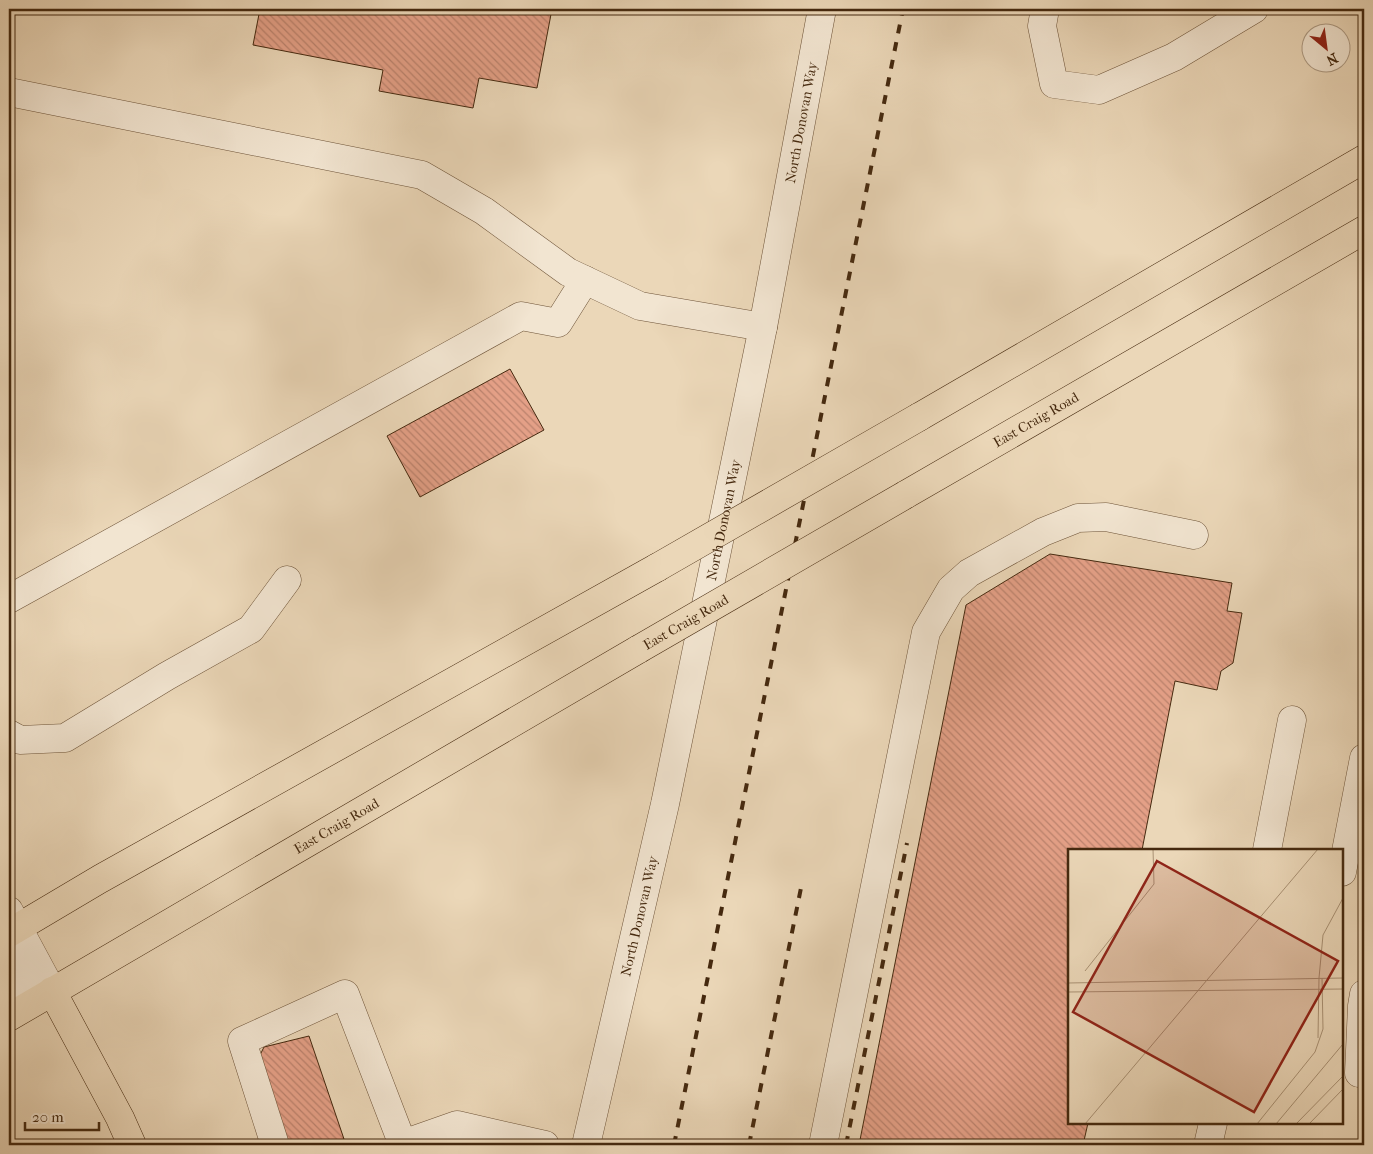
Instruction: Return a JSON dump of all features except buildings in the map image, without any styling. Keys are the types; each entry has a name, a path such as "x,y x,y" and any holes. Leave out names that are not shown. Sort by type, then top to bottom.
{"main road":[{"path":"12,924 109,875 658,567 1364,159"},
{"name":"East Craig Road","path":"9,1017 639,649 1364,230"},
{"path":"42,997 120,1118 132,1145"}],"street":[{"name":"North Donovan Way","path":"586,1145 664,804 763,327 822,9"},
{"path":"1045,9 1042,26 1054,84 1099,90 1174,56 1254,9"},
{"path":"9,92 422,175 484,211 568,272 640,306 763,327"},
{"path":"9,599 521,316 558,323 585,280"},
{"path":"823,1145 926,632 950,589 969,573 1005,552 1043,532 1078,518 1106,517 1194,535"},
{"path":"9,734 20,740 65,738 167,676 251,630 287,580"},
{"path":"1267,849 1292,720"},
{"path":"1343,867 1364,758"},
{"path":"12,924 42,997"},
{"path":"9,962 42,997"},
{"path":"275,1145 242,1041 345,994 403,1144 457,1125 545,1145"},
{"path":"1361,1078 1362,1006 1364,994"},
{"path":"1343,1050 1361,1078"},
{"path":"1208,1145 1213,1124"}],"railway":[{"path":"674,1145 903,9"},
{"path":"846,1145 907,843"},
{"path":"749,1145 802,883"}]}
